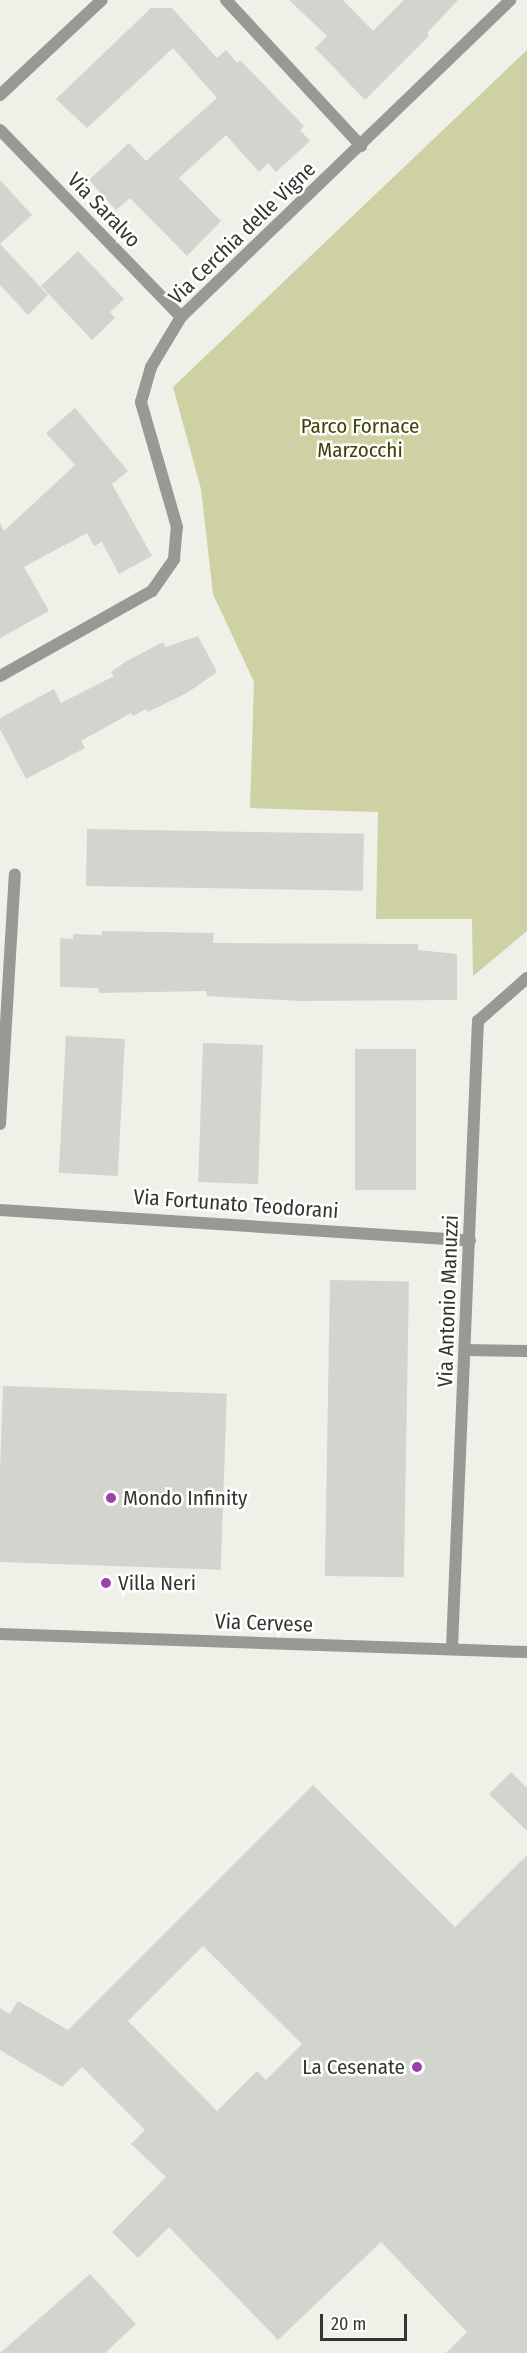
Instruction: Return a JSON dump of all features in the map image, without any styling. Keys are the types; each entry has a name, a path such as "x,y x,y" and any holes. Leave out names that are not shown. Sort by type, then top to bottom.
{"street":[{"path":"0,95 102,0"},
{"path":"226,0 361,146"},
{"name":"Via Cerchia delle Vigne","path":"0,676 152,591 174,559 177,527 141,402 150,367 181,317 510,0"},
{"name":"Via Saralvo","path":"0,130 181,317"},
{"path":"0,1124 15,874"},
{"name":"Via Antonio Manuzzi","path":"453,1648 478,1021 527,978"},
{"name":"Via Fortunato Teodorani","path":"0,1210 470,1240"},
{"path":"465,1350 527,1351"},
{"name":"Via Cervese","path":"0,1634 527,1652"}],"green space":[{"name":"Parco Fornace Marzocchi","path":"527,50 527,931 473,976 472,919 376,919 378,812 250,808 254,682 213,594 201,489 173,387"}],"building":[{"path":"289,0 343,0 373,31 404,0 458,0 427,33 429,36 365,100 315,48 327,36"},
{"path":"151,8 172,8 217,58 226,50 237,63 240,60 304,126 300,130 310,141 276,172 268,163 259,172 226,135 179,178 221,221 187,256 130,198 116,210 89,180 129,143 146,161 217,98 173,48 87,128 56,99"},
{"path":"0,180 32,215 0,244"},
{"path":"0,244 48,295 28,315 0,285"},
{"path":"78,251 124,299 110,312 115,318 92,340 41,286"},
{"path":"75,408 128,471 112,484 152,556 119,574 102,542 94,546 87,533 24,567 49,611 0,638 0,523 4,531 75,465 46,433"},
{"path":"198,636 217,672 187,693 148,712 146,709 133,716 131,713 81,741 85,748 26,779 0,729 0,718 54,689 61,703 114,676 111,672 125,662 163,642 166,647"},
{"path":"87,829 364,834 363,891 86,886"},
{"path":"102,931 214,933 213,943 418,944 418,950 457,954 457,1000 300,1001 207,996 206,991 99,993 98,988 60,987 60,938 73,939 73,934 102,935"},
{"path":"66,1036 125,1039 118,1176 59,1173"},
{"path":"203,1043 263,1045 258,1184 198,1182"},
{"path":"355,1049 416,1049 416,1190 355,1190"},
{"path":"330,1280 409,1281 404,1577 325,1576"},
{"name":"Mondo Infinity","path":"3,1386 227,1394 221,1570 0,1562"},
{"path":"511,1772 527,1788 527,1831 489,1794"},
{"name":"La Cesenate","path":"313,1785 455,1927 527,1855 527,2353 446,2353 467,2332 381,2242 278,2340 169,2227 138,2258 112,2232 166,2177 131,2144 145,2130 82,2067 62,2087 0,2050 0,2008 10,2014 18,2001 68,2030","holes":["203,1946 302,2044 266,2080 257,2071 217,2111 128,2021"]},
{"path":"90,2274 136,2324 105,2353 0,2353"}],"place":[{"name":"Mondo Infinity","path":"111,1498"},
{"name":"Villa Neri","path":"106,1583"},
{"name":"La Cesenate","path":"417,2067"}]}
